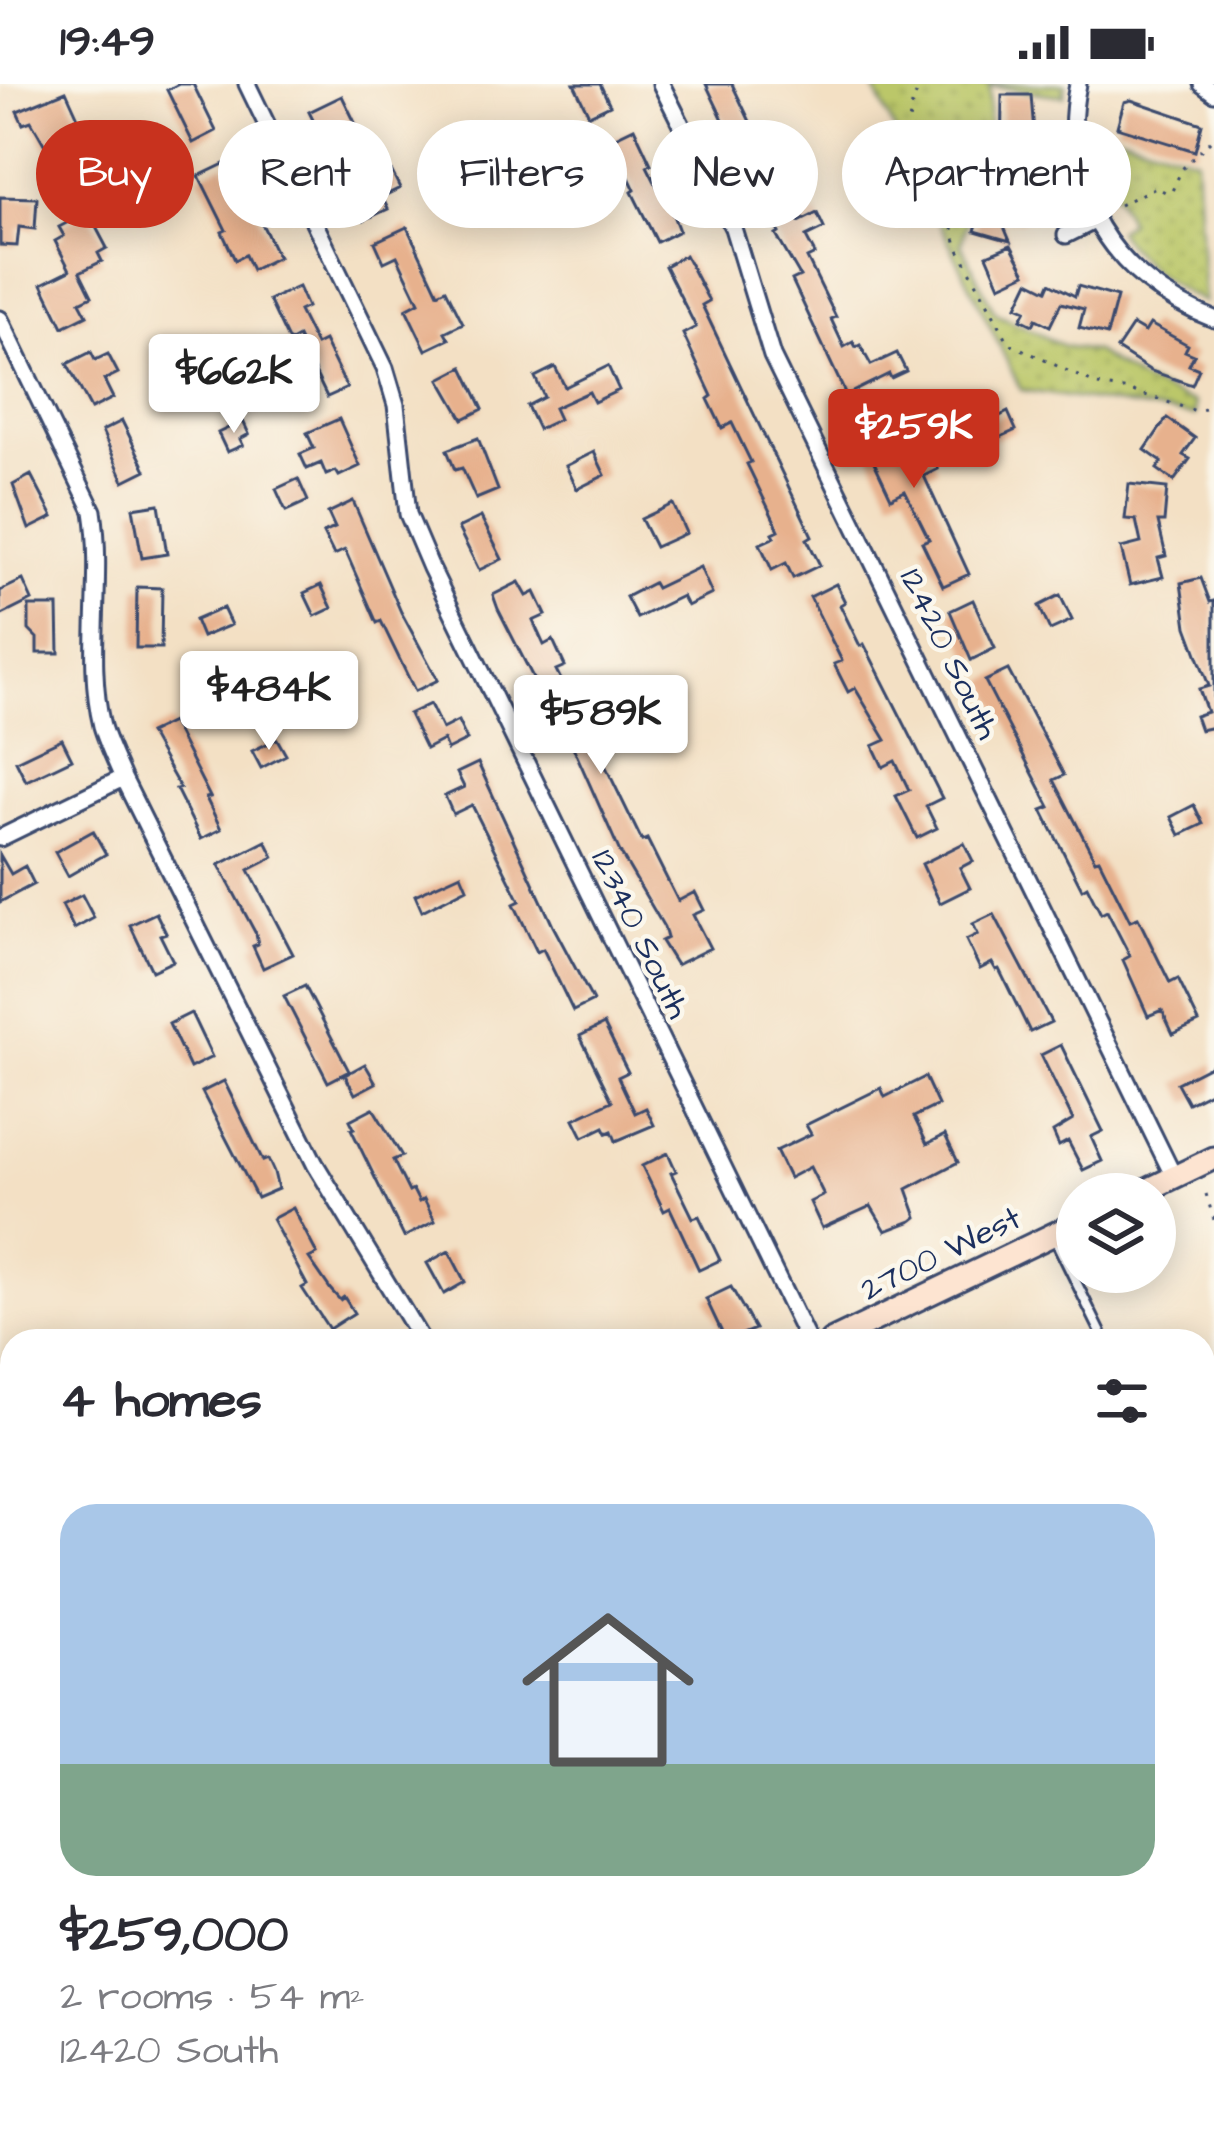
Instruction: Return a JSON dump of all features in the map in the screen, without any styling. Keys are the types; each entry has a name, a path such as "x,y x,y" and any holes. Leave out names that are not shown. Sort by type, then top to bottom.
{"main road":[{"path":"1176,1177 1214,1158"},
{"name":"2700 West","path":"856,1329 1056,1234"}],"street":[{"name":"12340 South","path":"247,84 386,368 396,405 408,514 430,568 802,1329"},
{"name":"12420 South","path":"662,84 733,228 772,356 1172,1173"},
{"path":"1074,120 1078,84"},
{"path":"1202,84 1214,93"},
{"path":"1066,235 1080,228"},
{"path":"1101,228 1112,248 1156,291 1214,319"},
{"path":"0,319 93,512 98,540 98,694 103,728 123,778 315,1165 415,1329"},
{"path":"0,838 123,778"}],"lane":[{"path":"1053,1235 1100,1329"}],"path":[{"path":"922,84 909,121 922,159 943,192 957,246 1009,343 1088,382 1196,411 1214,407"},
{"path":"1131,199 1156,187 1172,191 1182,169 1214,137"},
{"path":"1206,1194 1214,1220"}],"green space":[{"path":"872,84 1066,84 1064,96 990,86 989,120 890,120"},
{"path":"1131,138 1196,158 1204,302 1155,272 1117,230 1131,228"},
{"path":"942,228 965,228 961,244 995,313 1064,346 1095,352 1142,382 1195,403 1195,416 1021,390"}],"building":[{"path":"193,84 216,131 194,142 194,120 182,120 167,90"},
{"path":"574,84 600,84 610,105 589,115"},
{"path":"706,84 732,84 749,120 723,120"},
{"path":"66,91 79,120 36,120 36,130 31,121 23,124 17,111"},
{"path":"1002,95 1031,95 1033,120 1002,120"},
{"path":"342,96 354,120 313,120 309,112"},
{"path":"1131,100 1202,124 1195,151 1131,131 1131,120 1119,120 1124,102"},
{"path":"634,128 651,164 647,166 651,228 679,231 657,242 632,192 627,131"},
{"path":"218,167 218,214 199,176"},
{"path":"0,197 36,198 35,229 19,227 17,246 0,245"},
{"path":"818,215 824,228 806,237 815,254 807,258 836,317 831,319 844,347 853,342 860,345 871,365 897,353 906,371 846,395 792,280 800,276 777,228 818,228"},
{"path":"407,227 438,293 446,289 463,323 445,332 449,339 426,350 406,309 419,302 397,256 384,262 375,242"},
{"path":"60,228 96,228 107,248 98,253 102,261 80,272 92,296 80,302 87,315 63,327 42,284 70,270 55,241 64,236"},
{"path":"264,228 278,257 252,270 245,255 235,260 222,232"},
{"path":"1004,228 1010,241 975,231"},
{"path":"1011,245 1026,273 1000,285 987,255"},
{"path":"685,255 709,301 702,305 812,536 807,539 820,565 793,578 786,563 772,570 760,544 779,530 732,423 722,428 683,334 696,327 665,266"},
{"path":"1029,281 1047,290 1050,283 1075,296 1078,286 1117,297 1107,335 1079,328 1084,309 1061,303 1050,326 1021,319 1026,310 1017,306"},
{"path":"298,287 307,307 299,311 316,345 324,341 347,388 327,397 298,337 289,342 269,300"},
{"path":"1150,324 1188,345 1185,351 1194,355 1189,365 1199,369 1192,385 1151,371 1117,349 1133,325 1145,332"},
{"path":"91,352 95,360 108,354 118,373 104,380 113,398 91,409 67,364"},
{"path":"608,366 619,390 594,402 589,392 554,408 559,419 538,429 527,406 544,397 535,377 555,367 565,387"},
{"path":"463,367 483,409 463,419 440,379"},
{"path":"888,403 917,462 931,455 938,469 924,476 969,574 943,586 922,542 929,539 905,491 891,498 865,443 879,436 867,413"},
{"path":"1008,412 1016,430 994,440 986,423"},
{"path":"1167,418 1195,438 1183,455 1190,459 1174,481 1157,469 1162,462 1145,450"},
{"path":"339,419 360,466 339,476 336,471 326,475 321,463 307,469 300,454 314,448 307,433"},
{"path":"122,421 146,470 124,481 102,431"},
{"path":"243,421 249,434 240,439 243,445 227,452 218,433"},
{"path":"478,438 498,490 476,499 462,468 455,470 447,450"},
{"path":"594,452 605,475 577,489 566,466"},
{"path":"31,475 53,517 29,529 13,485"},
{"path":"298,479 308,501 286,511 276,489"},
{"path":"1129,484 1167,488 1164,522 1158,522 1166,556 1158,558 1163,577 1130,585 1121,548 1141,543 1136,520 1125,519"},
{"path":"353,501 401,612 438,680 415,691 381,621 377,623 345,550 334,555 323,533 335,528 328,513"},
{"path":"159,504 167,554 142,558 133,508"},
{"path":"673,504 686,533 655,547 641,519"},
{"path":"481,517 502,559 479,570 458,528"},
{"path":"700,567 712,594 687,606 682,596 637,618 626,597"},
{"path":"1201,578 1210,602 1214,601 1214,727 1200,730 1195,716 1207,712 1199,689 1209,686 1187,627 1181,583"},
{"path":"23,580 32,600 0,616 0,591"},
{"path":"519,582 527,596 535,592 546,615 533,621 544,645 553,640 565,666 556,670 575,707 579,705 586,720 591,718 600,736 595,738 602,759 642,841 647,839 678,901 695,892 704,910 693,915 710,948 676,965 661,941 667,938 664,927 620,852 552,700 546,703 498,609 493,595"},
{"path":"836,584 845,602 840,605 860,646 864,644 942,798 926,806 937,828 917,838 896,796 909,790 895,761 883,767 873,746 886,740 855,688 848,692 834,664 842,661 810,597"},
{"path":"321,585 332,608 315,616 304,593"},
{"path":"137,587 162,588 161,648 136,648"},
{"path":"1060,595 1072,620 1050,630 1039,606"},
{"path":"973,600 995,648 971,660 950,611"},
{"path":"29,606 58,606 59,653 37,653 37,638 29,630"},
{"path":"223,608 231,625 202,637 195,620"},
{"path":"1008,670 1064,775 1054,780 1095,860 1099,859 1130,921 1138,918 1170,983 1178,979 1199,1022 1173,1034 1162,1010 1148,1016 1123,960 1130,956 1107,911 1101,914 1087,886 1082,889 1042,810 1050,807 985,681"},
{"path":"430,704 442,729 458,721 467,740 447,750 443,740 426,749 409,714"},
{"path":"172,722 221,829 201,839 176,789 180,788 149,733"},
{"path":"62,739 72,759 26,781 16,761"},
{"path":"277,739 286,755 261,768 252,751"},
{"path":"478,763 593,1001 573,1011 543,949 537,952 514,904 520,901 472,805 453,814 445,796 464,787 457,773"},
{"path":"1194,805 1203,824 1180,835 1171,817"},
{"path":"93,831 106,854 68,876 55,852"},
{"path":"266,841 274,857 249,870 293,954 263,968 253,946 258,944 256,934 219,865"},
{"path":"964,843 973,861 960,868 970,888 940,903 922,864"},
{"path":"0,855 11,874 25,866 34,884 0,902"},
{"path":"461,874 467,888 422,911 415,895"},
{"path":"82,895 94,918 74,929 62,905"},
{"path":"156,913 173,961 152,971 130,925"},
{"path":"994,914 1051,1022 1030,1032 999,969 992,963 980,969 966,940 978,934 973,924"},
{"path":"305,986 349,1071 328,1082 284,996"},
{"path":"191,1013 212,1057 190,1068 169,1024"},
{"path":"604,1024 628,1072 618,1077 635,1113 646,1108 654,1125 616,1141 604,1127 583,1137 574,1119 612,1101 580,1036"},
{"path":"1061,1045 1103,1131 1091,1137 1102,1161 1083,1170 1068,1141 1059,1146 1053,1132 1073,1120 1041,1055"},
{"path":"365,1064 376,1083 355,1094 345,1075"},
{"path":"1214,1064 1214,1090 1188,1103 1177,1083"},
{"path":"925,1077 938,1105 914,1117 927,1144 945,1135 958,1162 907,1189 917,1217 912,1221 886,1231 871,1206 822,1228 810,1202 824,1195 810,1167 789,1178 776,1151 811,1134 806,1125 881,1088 885,1097"},
{"path":"224,1081 263,1161 268,1159 274,1172 278,1189 257,1198 202,1092"},
{"path":"373,1108 402,1156 393,1160 409,1192 413,1190 419,1202 424,1199 435,1221 404,1237 351,1129 350,1120"},
{"path":"668,1153 676,1171 671,1173 720,1260 699,1270 670,1208 664,1211 642,1166"},
{"path":"293,1208 317,1254 309,1258 354,1313 329,1329 302,1288 307,1285 272,1219"},
{"path":"449,1251 465,1282 444,1294 427,1263"},
{"path":"731,1287 755,1329 720,1329 706,1299"}]}
